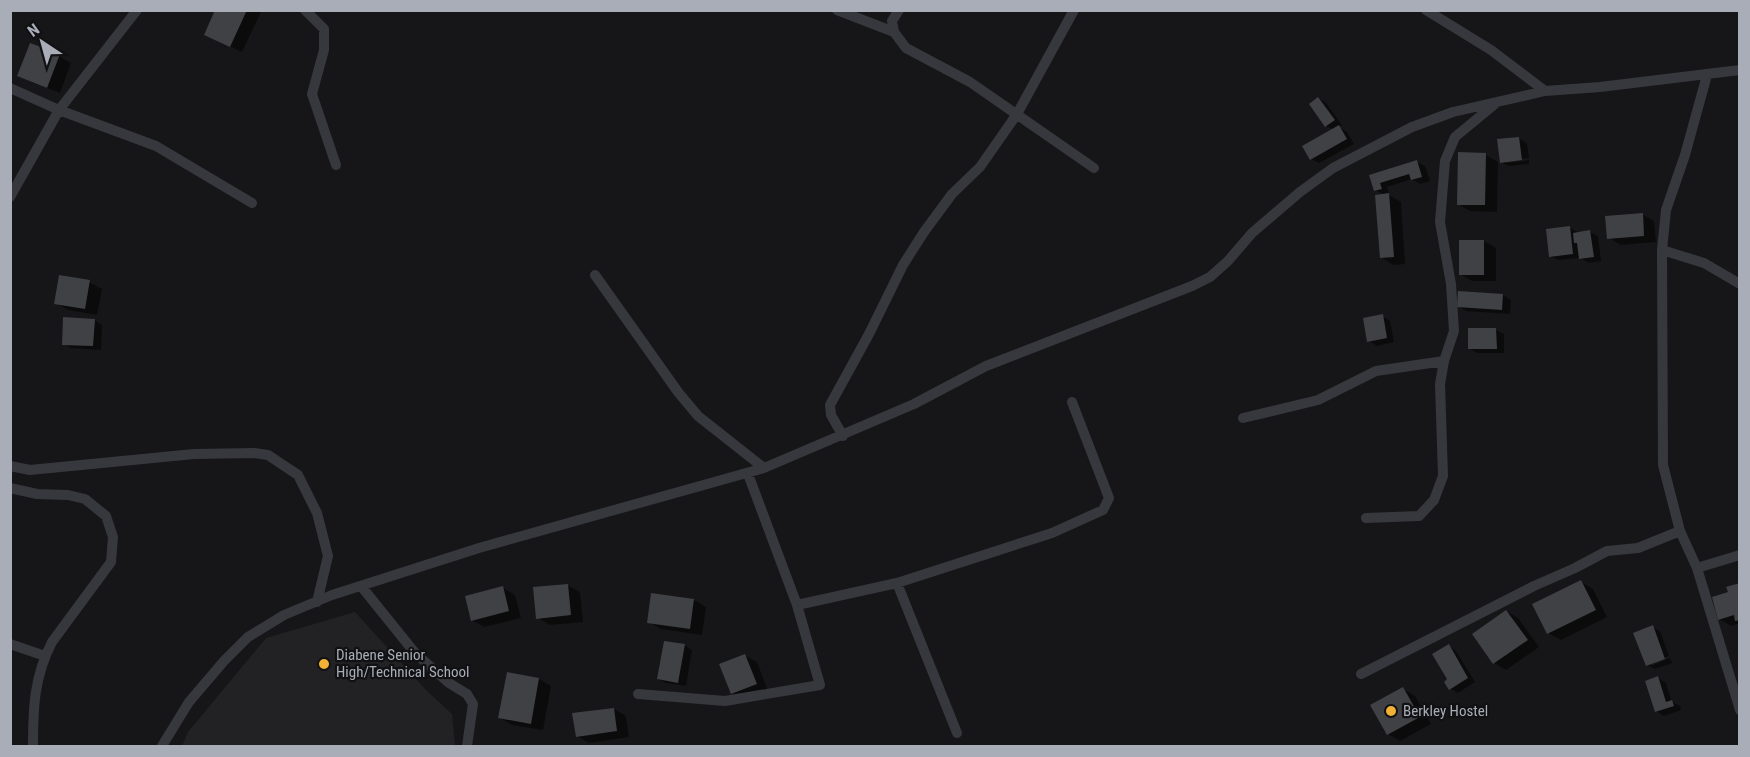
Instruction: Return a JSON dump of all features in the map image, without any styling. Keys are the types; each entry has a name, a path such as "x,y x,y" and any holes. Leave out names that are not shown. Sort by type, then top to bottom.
{"street":[{"path":"10,197 59,110 137,10"},
{"path":"305,10 324,29 324,50 312,94 336,165"},
{"path":"837,10 894,32"},
{"path":"899,10 892,21 894,32 906,48 970,82 1094,168"},
{"path":"843,435 831,415 830,405 903,265 952,194 980,167 1017,114 1074,10"},
{"path":"1426,10 1491,50 1545,91"},
{"path":"162,747 189,702 224,661 248,637 284,615 361,586 556,525 748,474 914,404 986,366 1192,286 1210,277 1228,261 1252,233 1300,192 1333,168 1412,128 1453,112 1545,91 1600,87 1740,70"},
{"path":"1707,75 1666,210 1662,250 1663,465 1680,531 1697,568 1740,711"},
{"path":"10,88 59,110 156,146 252,203"},
{"path":"1366,518 1419,516 1434,500 1443,476 1440,384 1444,361 1454,331 1451,284 1440,222 1445,161 1455,137 1497,101"},
{"path":"1662,250 1704,263 1740,284"},
{"path":"595,275 698,416 764,468"},
{"path":"1243,418 1318,400 1376,371 1444,361"},
{"path":"797,605 897,583 1052,533 1103,510 1109,498 1072,402"},
{"path":"10,466 30,470 194,454 254,453 268,455 298,475 317,513 328,556 317,602"},
{"path":"638,694 725,701 820,685 797,605 748,474"},
{"path":"10,488 37,494 68,495 85,499 106,516 113,537 111,562 52,642 45,657 33,705 33,747"},
{"path":"1361,674 1607,551 1638,548 1680,531"},
{"path":"1697,568 1740,555"},
{"path":"897,583 957,733"},
{"path":"361,586 415,653 449,683 466,694 473,704 467,747"},
{"path":"10,644 45,657"}],"shaded area":[{"name":"Diabene Senior High/Technical School","path":"355,612 427,691 452,714 455,746 182,746 188,732 266,638"}],"building":[{"path":"215,10 247,10 230,47 204,35"},
{"path":"30,43 60,54 47,88 17,76"},
{"path":"1318,97 1335,120 1325,127 1309,104"},
{"path":"1339,125 1347,139 1310,160 1302,146"},
{"path":"1519,137 1522,160 1500,163 1497,139"},
{"path":"1458,152 1486,153 1485,205 1457,205"},
{"path":"1417,160 1422,177 1411,180 1409,174 1380,183 1382,189 1374,191 1369,175"},
{"path":"1389,193 1394,257 1380,258 1375,195"},
{"path":"1643,213 1644,236 1607,239 1605,216"},
{"path":"1570,226 1573,254 1549,257 1546,229"},
{"path":"1590,230 1594,257 1579,259 1573,233"},
{"path":"1459,240 1484,240 1484,275 1459,275"},
{"path":"59,275 90,280 85,309 54,304"},
{"path":"1458,291 1503,294 1502,310 1457,307"},
{"path":"1383,314 1387,338 1367,342 1363,318"},
{"path":"63,317 95,319 93,346 62,345"},
{"path":"1468,328 1496,328 1497,349 1468,349"},
{"path":"1581,580 1596,610 1547,634 1532,604"},
{"path":"1740,583 1740,620 1735,621 1734,615 1718,620 1712,597 1728,592 1726,587"},
{"path":"568,584 571,615 536,619 533,587"},
{"path":"503,586 509,611 471,621 465,596"},
{"path":"651,593 694,599 690,629 647,623"},
{"path":"1506,610 1528,640 1493,664 1472,634"},
{"path":"1653,625 1665,659 1646,666 1633,633"},
{"path":"664,641 685,644 678,683 657,679"},
{"path":"1449,644 1468,678 1449,690 1444,682 1447,679 1432,654"},
{"path":"745,654 757,684 731,694 719,664"},
{"path":"507,672 539,678 531,724 498,718"},
{"path":"1658,676 1666,702 1672,700 1674,706 1655,712 1645,681"},
{"path":"1403,687 1420,717 1387,735 1370,705"},
{"path":"614,708 617,731 576,737 572,713"}],"place":[{"name":"Diabene Senior High/Technical School","path":"324,664"},
{"name":"Berkley Hostel","path":"1391,711"}]}
